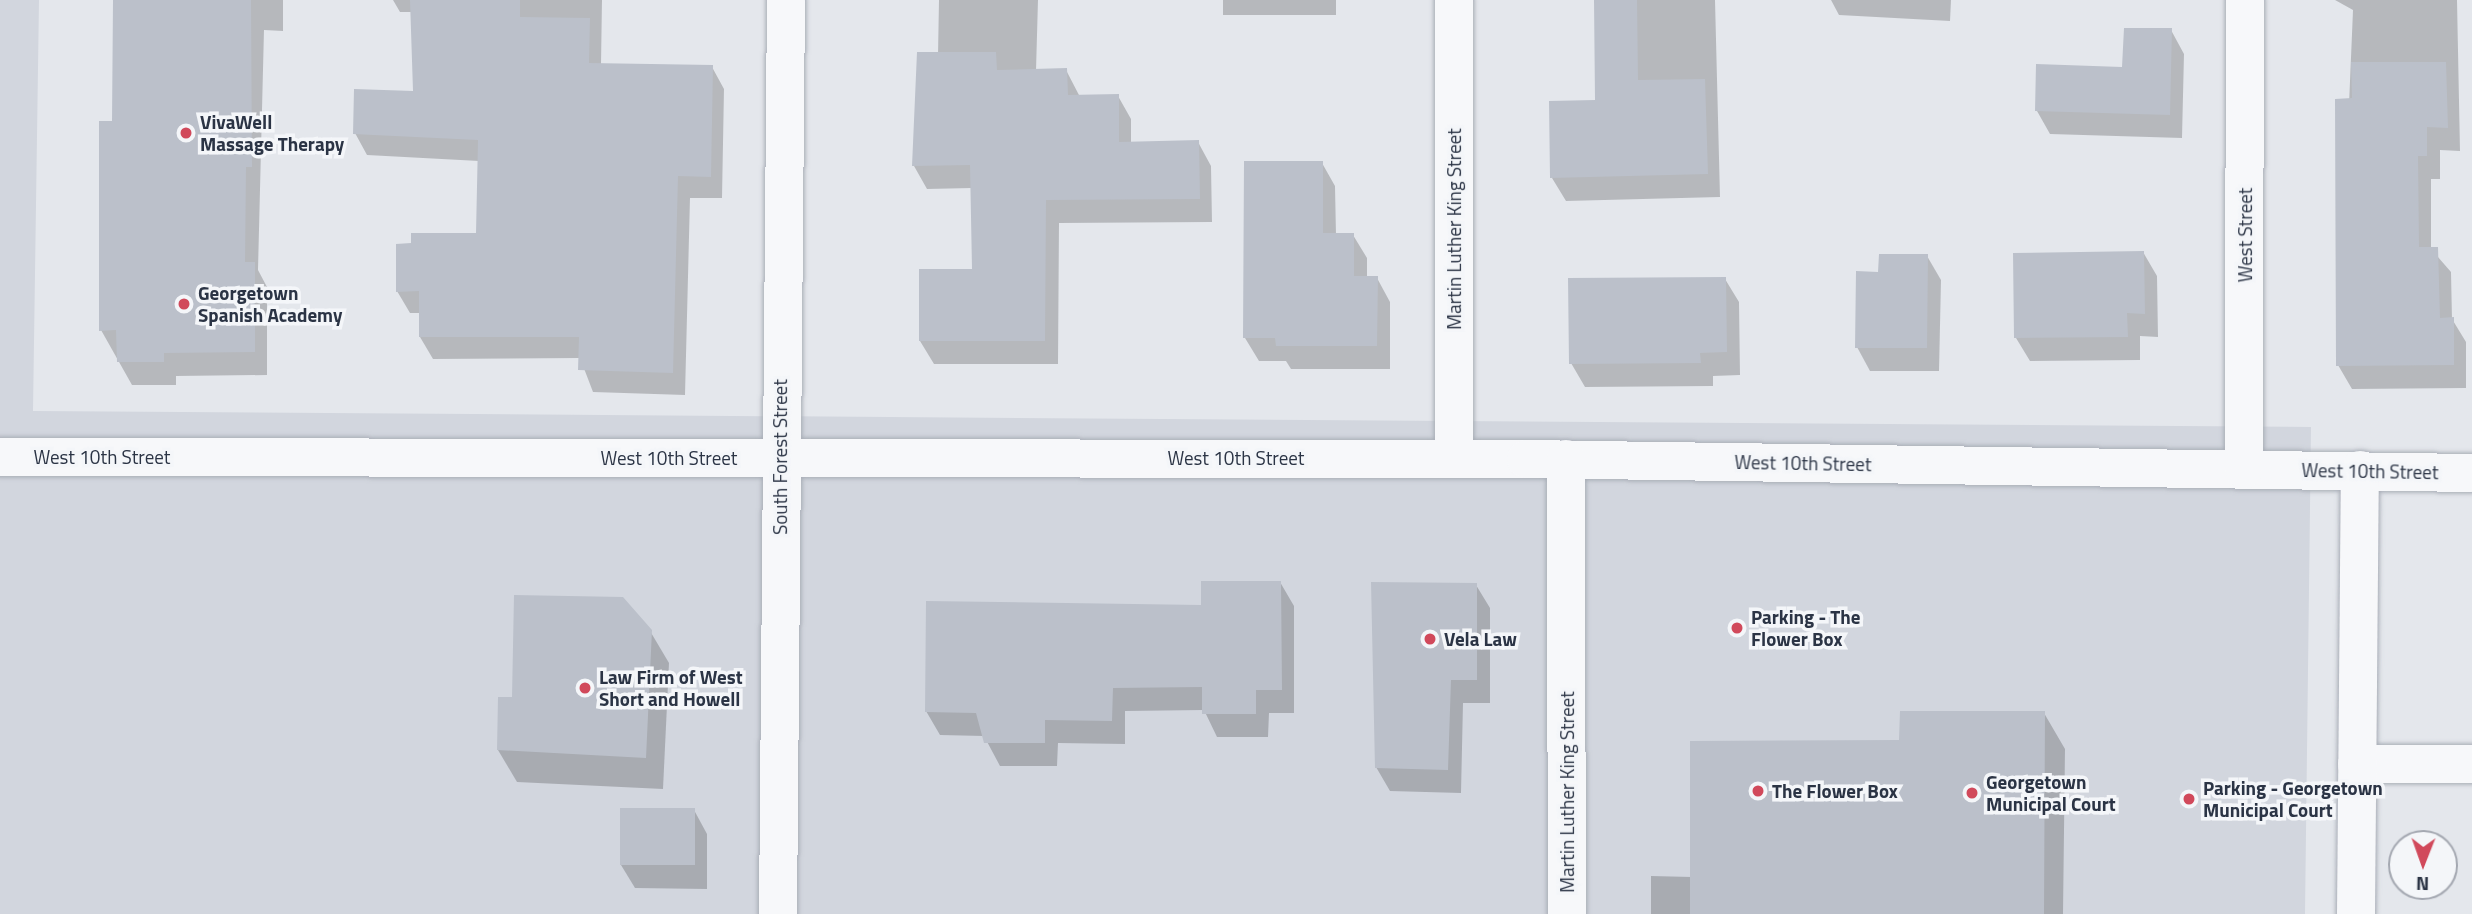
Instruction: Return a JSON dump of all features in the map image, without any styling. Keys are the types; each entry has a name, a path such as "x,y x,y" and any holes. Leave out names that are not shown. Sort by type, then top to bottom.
{"street":[{"name":"South Forest Street","path":"778,914 786,0"},
{"name":"Martin Luther King Street","path":"1454,0 1454,458"},
{"name":"West Street","path":"2244,469 2245,0"},
{"name":"West 10th Street","path":"0,457 1454,458 2472,473"},
{"name":"Martin Luther King Street","path":"1566,459 1567,914"},
{"path":"2356,914 2360,470"},
{"path":"2357,764 2472,764"}],"shaded area":[{"path":"0,0 39,0 33,411 2311,427 2305,914 0,914"}],"building":[{"path":"113,0 251,0 252,167 246,167 245,262 255,262 255,352 164,353 164,362 117,362 116,330 99,331 99,121 112,121"},
{"path":"410,0 520,0 520,17 590,18 589,63 713,65 711,177 678,176 673,373 578,370 579,337 419,337 419,291 396,292 396,244 411,243 411,233 476,233 478,140 353,134 354,89 413,91"},
{"path":"1594,0 1637,0 1638,80 1705,79 1708,174 1550,178 1549,101 1595,100"},
{"path":"2124,28 2172,28 2170,115 2035,111 2036,64 2122,67"},
{"path":"917,52 996,52 997,70 1067,68 1068,95 1119,94 1119,142 1199,140 1200,199 1046,200 1045,341 919,341 919,269 972,269 970,165 912,166"},
{"path":"2351,62 2446,62 2448,128 2427,127 2427,156 2418,156 2419,247 2438,247 2440,318 2454,317 2454,365 2336,366 2335,99 2352,98"},
{"path":"1244,161 1323,161 1323,233 1354,233 1354,276 1378,276 1377,346 1276,346 1275,338 1243,338"},
{"path":"2144,251 2145,314 2127,313 2128,337 2014,338 2013,253"},
{"path":"1879,254 1928,254 1927,348 1855,348 1856,271 1878,272"},
{"path":"1726,277 1727,352 1700,353 1701,363 1569,364 1568,278"},
{"path":"1201,581 1281,581 1282,690 1256,690 1256,714 1202,714 1202,687 1113,688 1112,721 1045,720 1045,743 984,743 976,713 925,712 926,601 1201,605"},
{"path":"1371,582 1477,583 1477,680 1451,680 1448,770 1375,768"},
{"path":"514,595 623,597 652,630 646,758 497,750 498,697 512,697"},
{"path":"1900,711 2045,711 2044,914 1690,914 1690,741 1899,740"},
{"path":"620,808 695,808 695,865 620,865"}],"place":[{"name":"VivaWell Massage Therapy","path":"186,133"},
{"name":"Georgetown Spanish Academy","path":"184,304"},
{"name":"Parking - The Flower Box","path":"1737,628"},
{"name":"Vela Law","path":"1430,639"},
{"name":"Law Firm of West Short and Howell","path":"585,688"},
{"name":"The Flower Box","path":"1758,791"},
{"name":"Georgetown Municipal Court","path":"1972,793"},
{"name":"Parking - Georgetown Municipal Court","path":"2189,799"}]}
